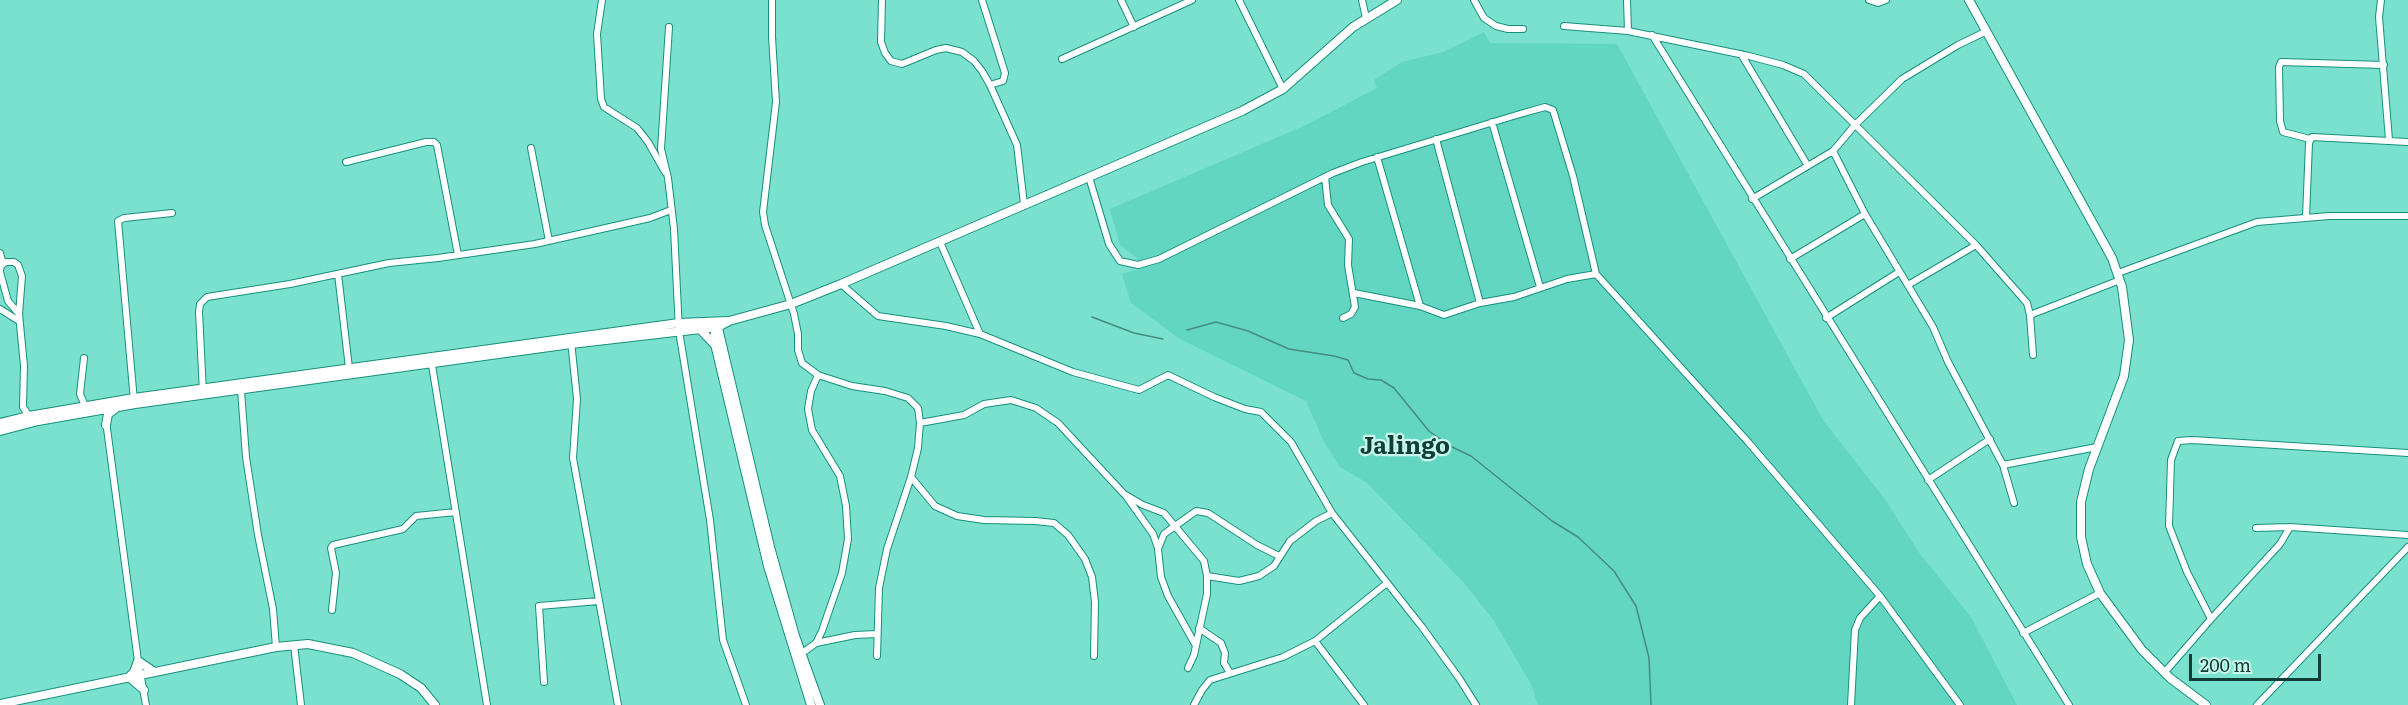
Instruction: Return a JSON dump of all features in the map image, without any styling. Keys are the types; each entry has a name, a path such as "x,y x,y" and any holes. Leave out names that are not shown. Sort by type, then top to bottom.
{"main road":[{"path":"679,327 699,328 791,304 1242,111 1283,89 1366,18 1397,0"},
{"path":"1969,0 2088,213 2119,276 2128,327 2126,364 2120,390 2085,481 2080,520 2084,553 2100,593 2129,635 2164,673 2205,705"},
{"path":"719,345 728,322"},
{"path":"203,392 241,390 571,341 716,324"},
{"path":"716,324 768,566 811,705"},
{"path":"699,328 719,345 770,547 801,654 820,705"},
{"path":"0,423 85,406 107,406 349,368 433,361"},
{"path":"106,425 108,414 134,401"},
{"path":"0,431 94,411 107,406 117,408"},
{"path":"94,411 106,425"},
{"path":"0,704 141,673 294,645 323,646 354,653 400,674 421,688 431,703"},
{"path":"129,676 134,672 138,661 153,671"},
{"path":"129,676 144,690"}],"street":[{"path":"602,0 597,34 601,99 604,107 637,128 648,142 668,177"},
{"path":"772,0 776,102 763,212 765,225 791,304 802,363 818,375 852,386 885,391 908,398 918,408 920,423 918,448 911,477 887,549 879,588 877,656"},
{"path":"882,0 881,42 891,61 902,64 946,48 962,52 974,61 990,85 1017,145 1024,204"},
{"path":"982,0 1005,73 1003,81 990,85"},
{"path":"1121,0 1134,27"},
{"path":"1062,59 1192,0"},
{"path":"1239,0 1283,89"},
{"path":"1362,0 1366,18"},
{"path":"1474,0 1484,18 1496,26 1508,29 1523,28"},
{"path":"1628,0 1628,31"},
{"path":"1869,0 1878,3 1886,0"},
{"path":"2381,0 2379,17 2390,140"},
{"path":"1564,26 1652,35 1741,54 1783,65 1804,74 1976,245 2026,303 2030,315 2033,355"},
{"path":"669,27 662,149 668,177 679,327 710,520 723,640 746,705"},
{"path":"1752,199 1833,151 1855,125 1902,79 1958,45 1987,31"},
{"path":"1652,35 1826,318 2069,705"},
{"path":"1741,54 1808,166"},
{"path":"2310,140 2283,132 2280,121 2279,66 2281,62 2384,65"},
{"path":"1089,177 1109,244 1120,261 1138,265 1159,259 1325,177 1377,157 1545,107 1553,110 1573,176 1596,274 1749,443 1880,596 1960,705"},
{"path":"1492,122 1540,287"},
{"path":"2306,217 2310,140 2315,136 2408,141"},
{"path":"1436,139 1480,303"},
{"path":"346,162 434,142 437,145 458,255"},
{"path":"531,148 549,241"},
{"path":"1833,151 1865,214 1934,327 1948,362 2003,465 2014,503"},
{"path":"1377,157 1420,306"},
{"path":"1325,177 1328,205 1349,239 1347,265 1355,307 1351,314 1343,318"},
{"path":"203,392 199,312 203,299 214,294 290,284 389,263 549,241 650,218 671,210"},
{"path":"134,401 118,221 124,218 172,213"},
{"path":"1790,259 1865,214"},
{"path":"2030,315 2242,226 2306,217 2408,216"},
{"path":"940,242 980,334"},
{"path":"1908,285 1976,245"},
{"path":"0,253 8,301 19,318"},
{"path":"1,269 9,262 18,265 22,276 19,318 24,366 23,407 29,416"},
{"path":"1826,318 1899,272"},
{"path":"338,274 349,368"},
{"path":"1354,293 1420,306 1444,315 1480,303 1514,297 1540,287 1596,274"},
{"path":"841,284 878,316 946,326 980,334 1073,372 1139,390 1168,375 1214,397 1245,409 1262,412 1291,442 1332,513 1447,661 1476,705"},
{"path":"0,309 19,318"},
{"path":"571,341 577,399 573,458 618,705"},
{"path":"84,358 80,394 85,406"},
{"path":"433,361 487,705"},
{"path":"816,643 837,591 848,539 846,506 840,476 812,430 808,409 811,391 818,375"},
{"path":"241,390 246,458 273,609 276,647"},
{"path":"920,423 964,415 984,404 1011,400 1036,408 1058,423 1124,494 1153,534 1158,549 1161,577 1168,596 1195,645"},
{"path":"107,406 106,425 146,705"},
{"path":"1928,480 1990,440"},
{"path":"2211,619 2183,562 2169,526 2171,460 2178,441 2408,453"},
{"path":"2003,465 2097,447"},
{"path":"911,477 935,506 957,516 984,520 1035,520 1054,523 1068,535 1085,559 1092,577 1095,602 1094,656"},
{"path":"1124,494 1164,513 1204,561 1207,594 1194,655 1188,668"},
{"path":"1158,549 1164,534 1196,511 1208,513 1257,545 1279,556"},
{"path":"332,610 336,573 331,548 333,545 403,529 416,516 456,512"},
{"path":"1207,576 1239,581 1259,576 1274,566 1290,541 1303,530 1332,513"},
{"path":"2164,673 2280,544 2290,527"},
{"path":"2256,528 2290,527 2408,535"},
{"path":"2257,705 2408,547"},
{"path":"1194,705 1210,680 1283,657 1315,641 1387,583"},
{"path":"2024,633 2100,593"},
{"path":"1851,705 1855,630 1860,618 1880,596"},
{"path":"544,682 539,606 599,601"},
{"path":"1199,628 1221,643 1225,653 1224,663 1230,673"},
{"path":"801,654 816,643 855,635 877,634"},
{"path":"1315,641 1335,664 1364,705"},
{"path":"294,645 300,705"},
{"path":"36,696 37,705"}],"shaded area":[{"path":"1484,32 1490,43 1617,44 1823,420 1884,498 1920,554 1971,617 2017,705 1538,705 1531,684 1494,621 1464,583 1367,483 1340,467 1324,442 1306,401 1180,339 1131,303 1122,274 1139,269 1137,258 1120,245 1110,209 1304,126 1377,88 1374,80 1402,62 1443,52"}],"waterway":[{"path":"1092,317 1134,333 1163,339"},
{"path":"1187,330 1216,322 1248,331 1289,349 1348,360 1354,373 1368,379 1381,380 1394,388 1429,431 1450,446 1471,456 1552,521 1578,537 1614,571 1636,606 1649,658 1651,705"}],"district":[{"name":"Jalingo","path":"1405,447"}]}
